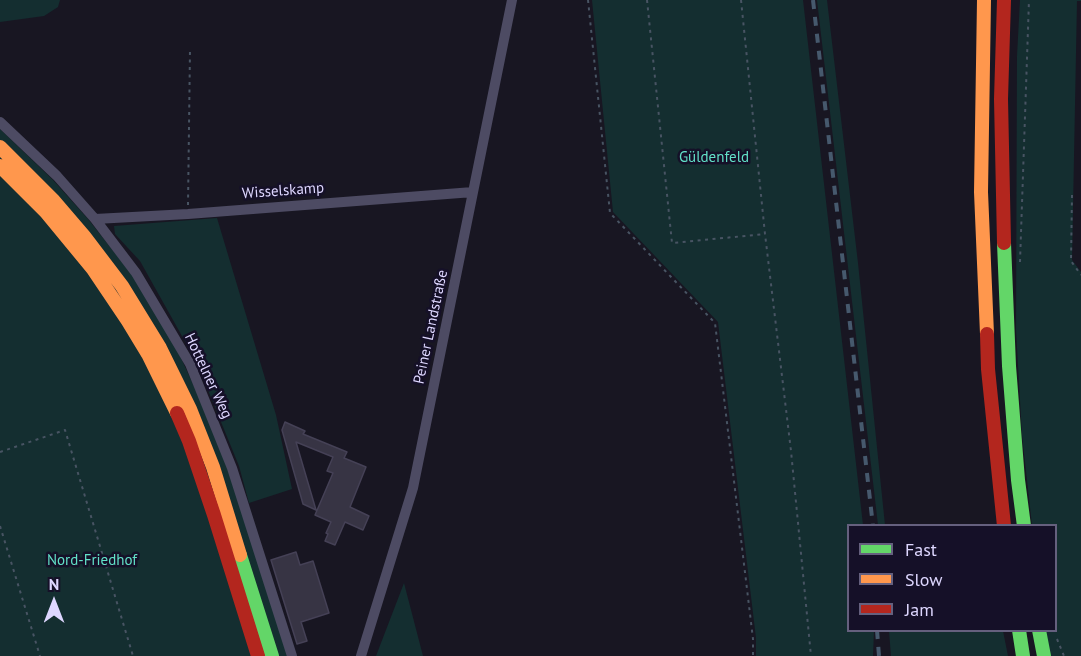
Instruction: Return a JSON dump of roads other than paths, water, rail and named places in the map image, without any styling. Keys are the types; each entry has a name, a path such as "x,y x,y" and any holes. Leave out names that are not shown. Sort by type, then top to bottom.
{"highway":[{"path":"984,0 981,192 988,369 1004,524"},
{"path":"1004,0 1001,99 1005,280 1010,378 1024,524"},
{"path":"0,147 47,194 84,236 122,286 160,348 190,409 213,467 272,656"},
{"path":"0,166 46,212 79,252 122,311 148,354 189,441 258,656"},
{"path":"1019,632 1023,656"},
{"path":"1039,632 1044,656"}],"street":[{"name":"Peiner Landstraße","path":"361,656 412,488 512,0"},
{"name":"Hottelner Weg","path":"0,123 57,176 95,219 136,273 190,364 232,468 292,656"},
{"name":"Wisselskamp","path":"95,219 473,192"}],"railway":[{"path":"813,0 873,524"},
{"path":"877,632 879,656"}],"park label":[{"name":"Güldenfeld","path":"714,158"},
{"name":"Nord-Friedhof","path":"92,561"}]}
